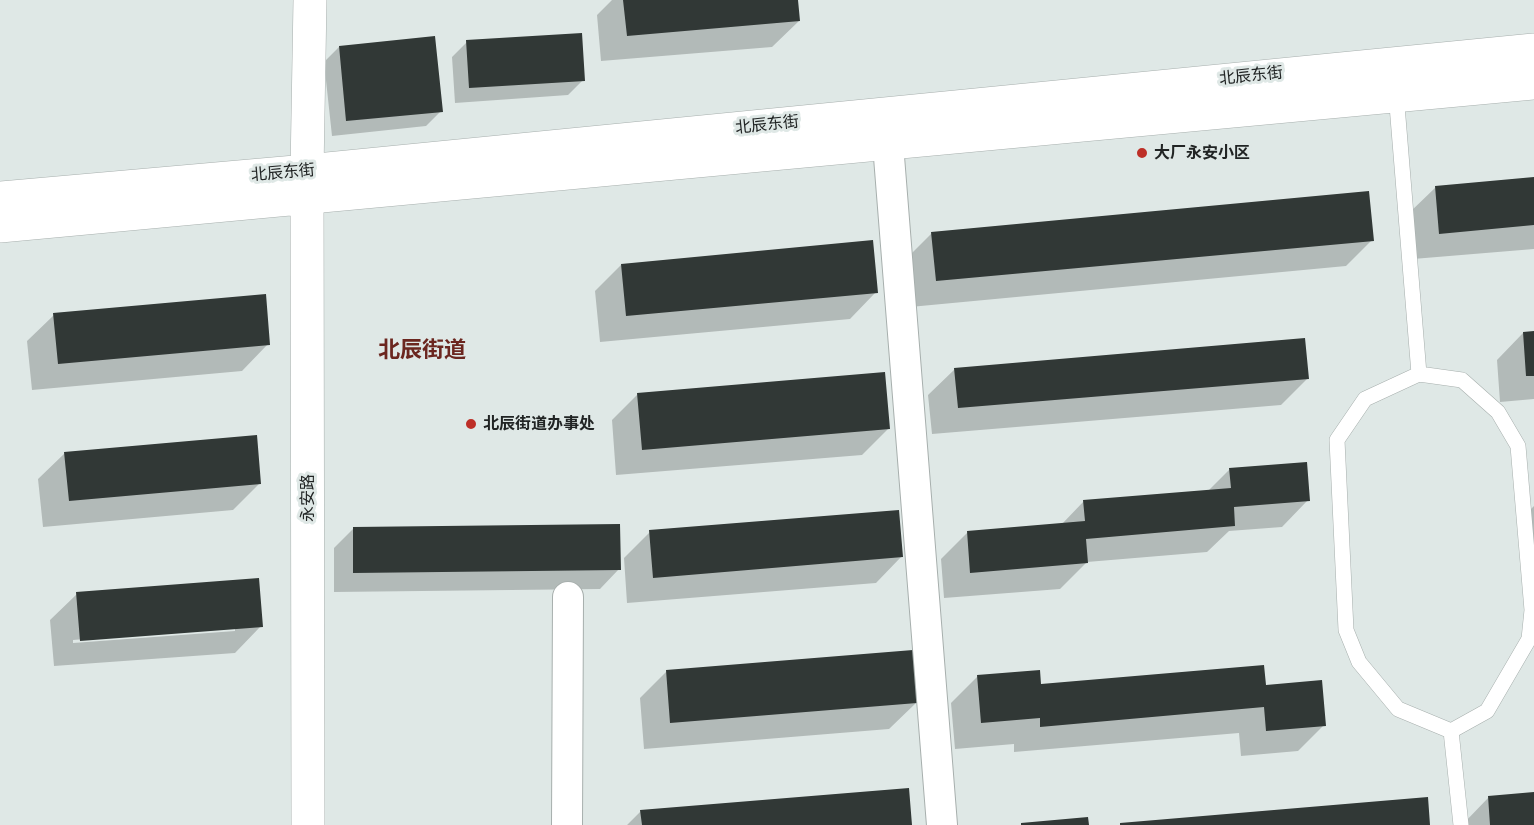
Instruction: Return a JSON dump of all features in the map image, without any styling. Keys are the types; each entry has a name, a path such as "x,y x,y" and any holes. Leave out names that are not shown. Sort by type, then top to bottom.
{"main road":[{"name":"永安路","path":"309,825 307,184 310,0"},
{"name":"北辰东街","path":"0,226 307,184 885,113 1534,50"},
{"name":"北辰东街","path":"0,198 307,184 1534,83"}],"street":[{"path":"885,113 942,825"},
{"path":"567,825 568,597"}],"lane":[{"path":"1393,62 1419,374"},
{"path":"1419,374 1462,381 1498,412 1518,446 1532,610 1529,639 1487,711 1451,731 1398,709 1359,662 1346,630 1337,440 1365,399 1419,374"},
{"path":"1451,731 1461,825"}],"building":[{"path":"623,0 798,0 800,21 627,36"},
{"path":"582,33 585,81 469,88 466,40"},
{"path":"435,36 443,112 346,121 339,46"},
{"path":"1534,177 1534,225 1439,234 1435,186"},
{"path":"1369,191 1374,241 936,281 931,232"},
{"path":"873,240 878,293 626,316 621,264"},
{"path":"266,294 270,345 58,364 53,313"},
{"path":"1534,331 1534,376 1526,376 1523,332"},
{"path":"1305,338 1309,379 958,408 954,368"},
{"path":"885,372 890,429 642,450 637,393"},
{"path":"257,435 261,484 69,501 64,452"},
{"path":"1307,462 1310,501 1234,507 1235,526 1086,539 1088,563 970,573 967,531 1085,521 1083,500 1231,488 1229,468"},
{"path":"899,510 903,557 653,578 649,530"},
{"path":"620,524 621,570 353,573 353,527"},
{"path":"259,578 263,627 80,641 76,592"},
{"path":"913,650 917,703 670,723 666,670"},
{"path":"1264,665 1266,685 1322,680 1326,726 1266,731 1264,707 1040,727 1040,718 981,723 977,675 1040,670 1041,684"},
{"path":"909,788 912,825 642,825 640,810"},
{"path":"1534,792 1534,825 1490,825 1488,796"},
{"path":"1428,797 1430,825 1120,825 1120,823"},
{"path":"1088,817 1089,825 1021,825 1021,823"}],"place":[{"name":"大厂永安小区","path":"1142,153"},
{"name":"北辰街道办事处","path":"471,424"}],"district":[{"name":"北辰街道","path":"422,351"}]}
